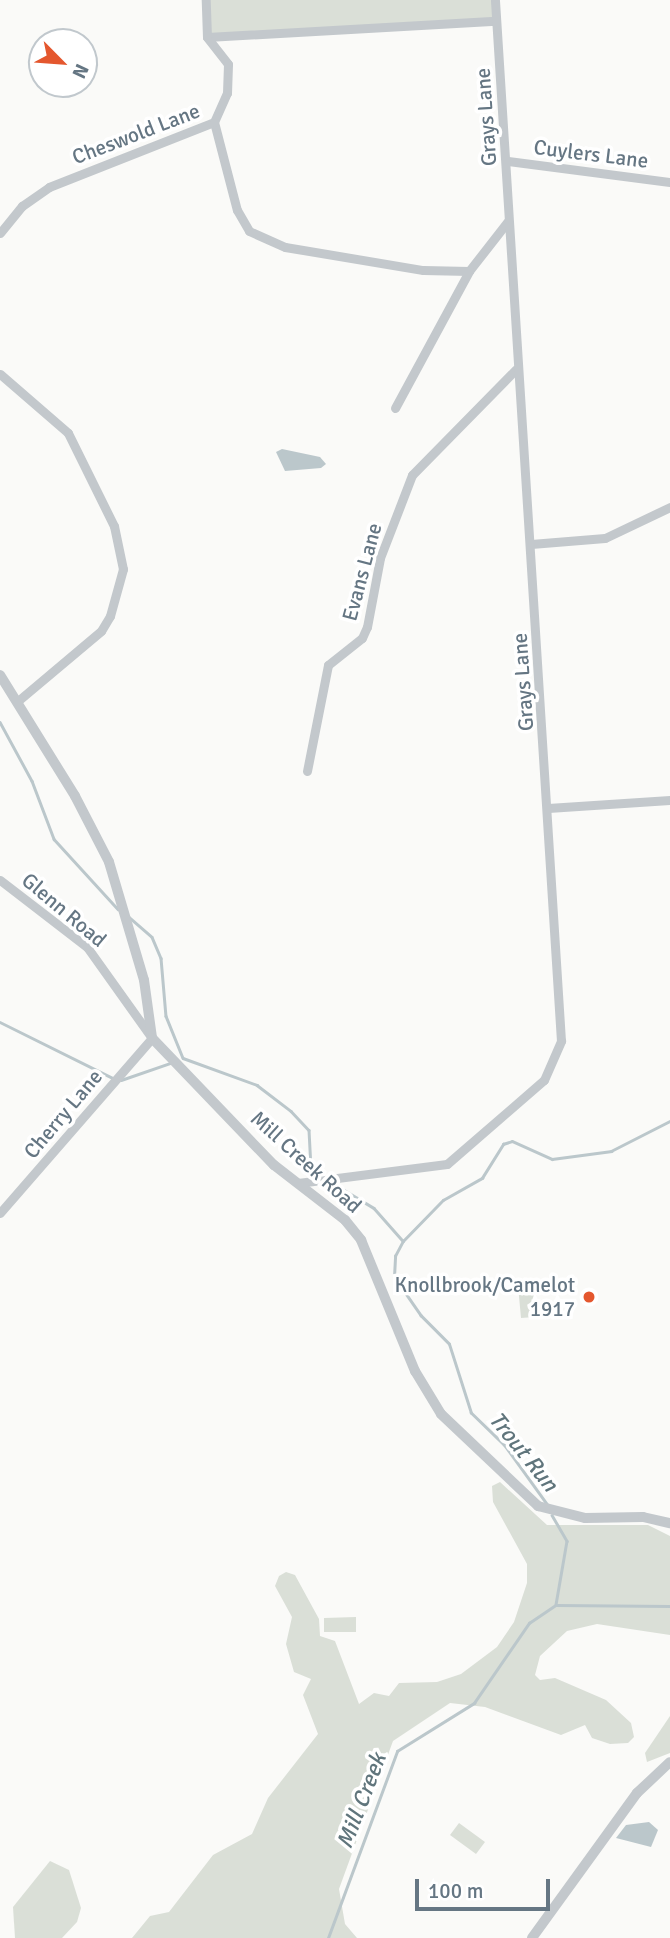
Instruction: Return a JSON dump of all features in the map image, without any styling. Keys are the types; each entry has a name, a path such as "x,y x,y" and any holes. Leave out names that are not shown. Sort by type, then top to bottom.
{"street":[{"path":"206,0 207,37 496,21"},
{"name":"Grays Lane","path":"298,1183 447,1164 544,1080 555,1062 562,1014 531,544 516,369 508,221 508,161 495,0"},
{"name":"Cheswold Lane","path":"0,233 22,206 49,187 214,122 227,93 228,64 207,37"},
{"path":"214,122 237,211 249,231 285,247 423,270 470,271"},
{"name":"Cuylers Lane","path":"508,161 670,182"},
{"path":"396,408 470,271 508,221"},
{"name":"Evans Lane","path":"307,771 328,665 362,638 367,627 380,558 412,475 516,369"},
{"path":"0,374 68,433 114,526 123,569 111,615 101,631 19,700"},
{"path":"531,544 605,538 670,507"},
{"path":"0,675 19,700 109,862 144,980 152,1038"},
{"path":"548,808 670,800"},
{"name":"Glenn Road","path":"0,880 87,947 152,1038"},
{"name":"Mill Creek Road","path":"152,1038 274,1165 329,1204 361,1240 430,1400 453,1428 551,1511 585,1518 643,1517 670,1523"},
{"name":"Cherry Lane","path":"0,1213 152,1038"},
{"path":"532,1938 637,1793 670,1762"}],"shaded area":[{"path":"206,0 495,0 496,21 207,37"},
{"path":"282,449 320,457 326,464 321,468 285,471 276,452"},
{"path":"533,1285 535,1317 521,1318 518,1286"},
{"path":"500,1482 547,1525 648,1525 670,1536 670,1635 597,1624 567,1631 540,1656 535,1675 540,1680 555,1678 606,1700 631,1723 634,1737 628,1743 610,1744 592,1738 585,1725 561,1735 485,1707 450,1703 393,1741 339,1889 345,1924 357,1938 132,1938 150,1916 169,1912 213,1855 252,1834 268,1798 318,1734 303,1695 311,1679 294,1672 286,1644 292,1617 275,1586 279,1576 286,1572 295,1575 319,1619 320,1636 335,1641 359,1704 374,1693 389,1696 399,1683 437,1682 461,1674 497,1647 514,1622 527,1583 527,1564 493,1502 492,1486"},
{"path":"356,1617 356,1632 324,1632 324,1618"},
{"path":"670,1716 670,1753 647,1762 645,1753"},
{"path":"649,1822 658,1830 651,1847 616,1838 626,1825"},
{"path":"459,1823 485,1842 476,1854 450,1835"},
{"path":"50,1861 69,1870 81,1908 77,1922 62,1938 15,1938 13,1907"}],"waterway":[{"path":"0,722 32,781 54,839 118,909"},
{"path":"129,917 152,937 161,958 166,1016 183,1058 257,1085 291,1111 309,1130 311,1169 322,1177"},
{"path":"0,1022 115,1079"},
{"path":"121,1080 170,1063"},
{"name":"Trout Run","path":"548,1506 504,1445 471,1413 449,1344 421,1316 394,1277 395,1256 403,1241 443,1200 482,1178 503,1144 512,1141 552,1159 611,1151 670,1121"},
{"path":"331,1182 374,1208 403,1241"},
{"name":"Trout Run","path":"552,1515 567,1541 556,1605"},
{"name":"Mill Creek","path":"328,1938 397,1751 474,1703 529,1623 556,1605 670,1606"}],"place":[{"name":"Knollbrook/Camelot 1917","path":"589,1297"}]}
